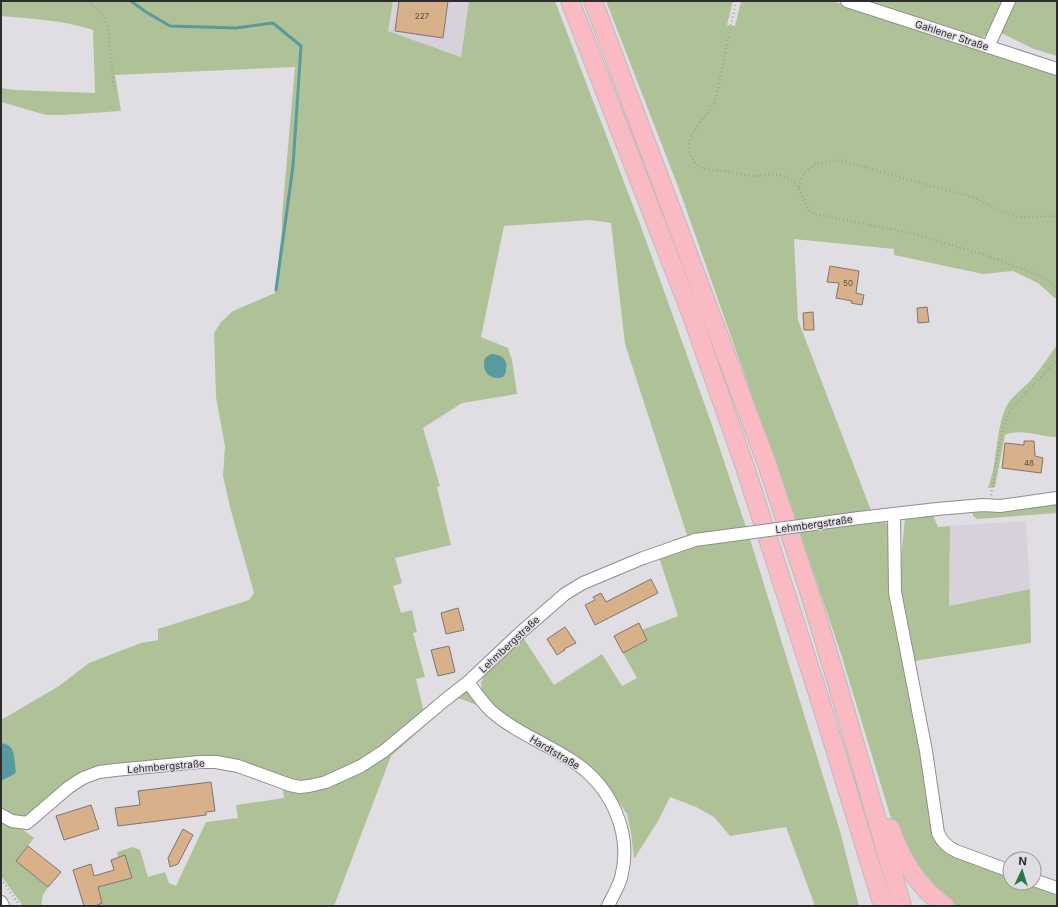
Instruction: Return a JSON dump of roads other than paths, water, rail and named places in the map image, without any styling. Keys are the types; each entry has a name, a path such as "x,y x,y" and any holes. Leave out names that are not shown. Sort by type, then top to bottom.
{"highway":[{"path":"570,1 692,316 745,467 822,707 883,906"},
{"path":"593,1 768,464 838,686 902,906"},
{"path":"838,686 863,746 903,859 917,880 934,899 945,906"}],"street":[{"name":"Gahlener Straße","path":"847,1 1057,69"},
{"path":"988,47 1009,1"},
{"name":"Lehmbergstraße","path":"1,815 12,821 27,823 69,787 83,778 99,772 123,769 200,762 216,762 238,766 290,785 300,787 326,782 373,760 468,682 520,633 565,594 583,583 643,558 696,540 936,508 983,505 1000,506 1057,498"},
{"path":"894,514 895,592 926,751 938,834 948,847 1002,868"},
{"name":"Hardtstraße","path":"468,682 483,703 516,730 573,761 589,773 618,813 624,842 624,858 620,879 608,906"},
{"path":"1042,883 1057,888"},
{"path":"1,902 3,906"}],"water":[{"path":"491,354 503,357 505,359 506,370 503,377 493,378 486,372 484,365 485,358"},
{"path":"1,743 10,746 15,758 16,772 1,781"}],"waterway":[{"path":"131,1 170,26 236,28 273,23 301,46 293,166 276,290"}]}
